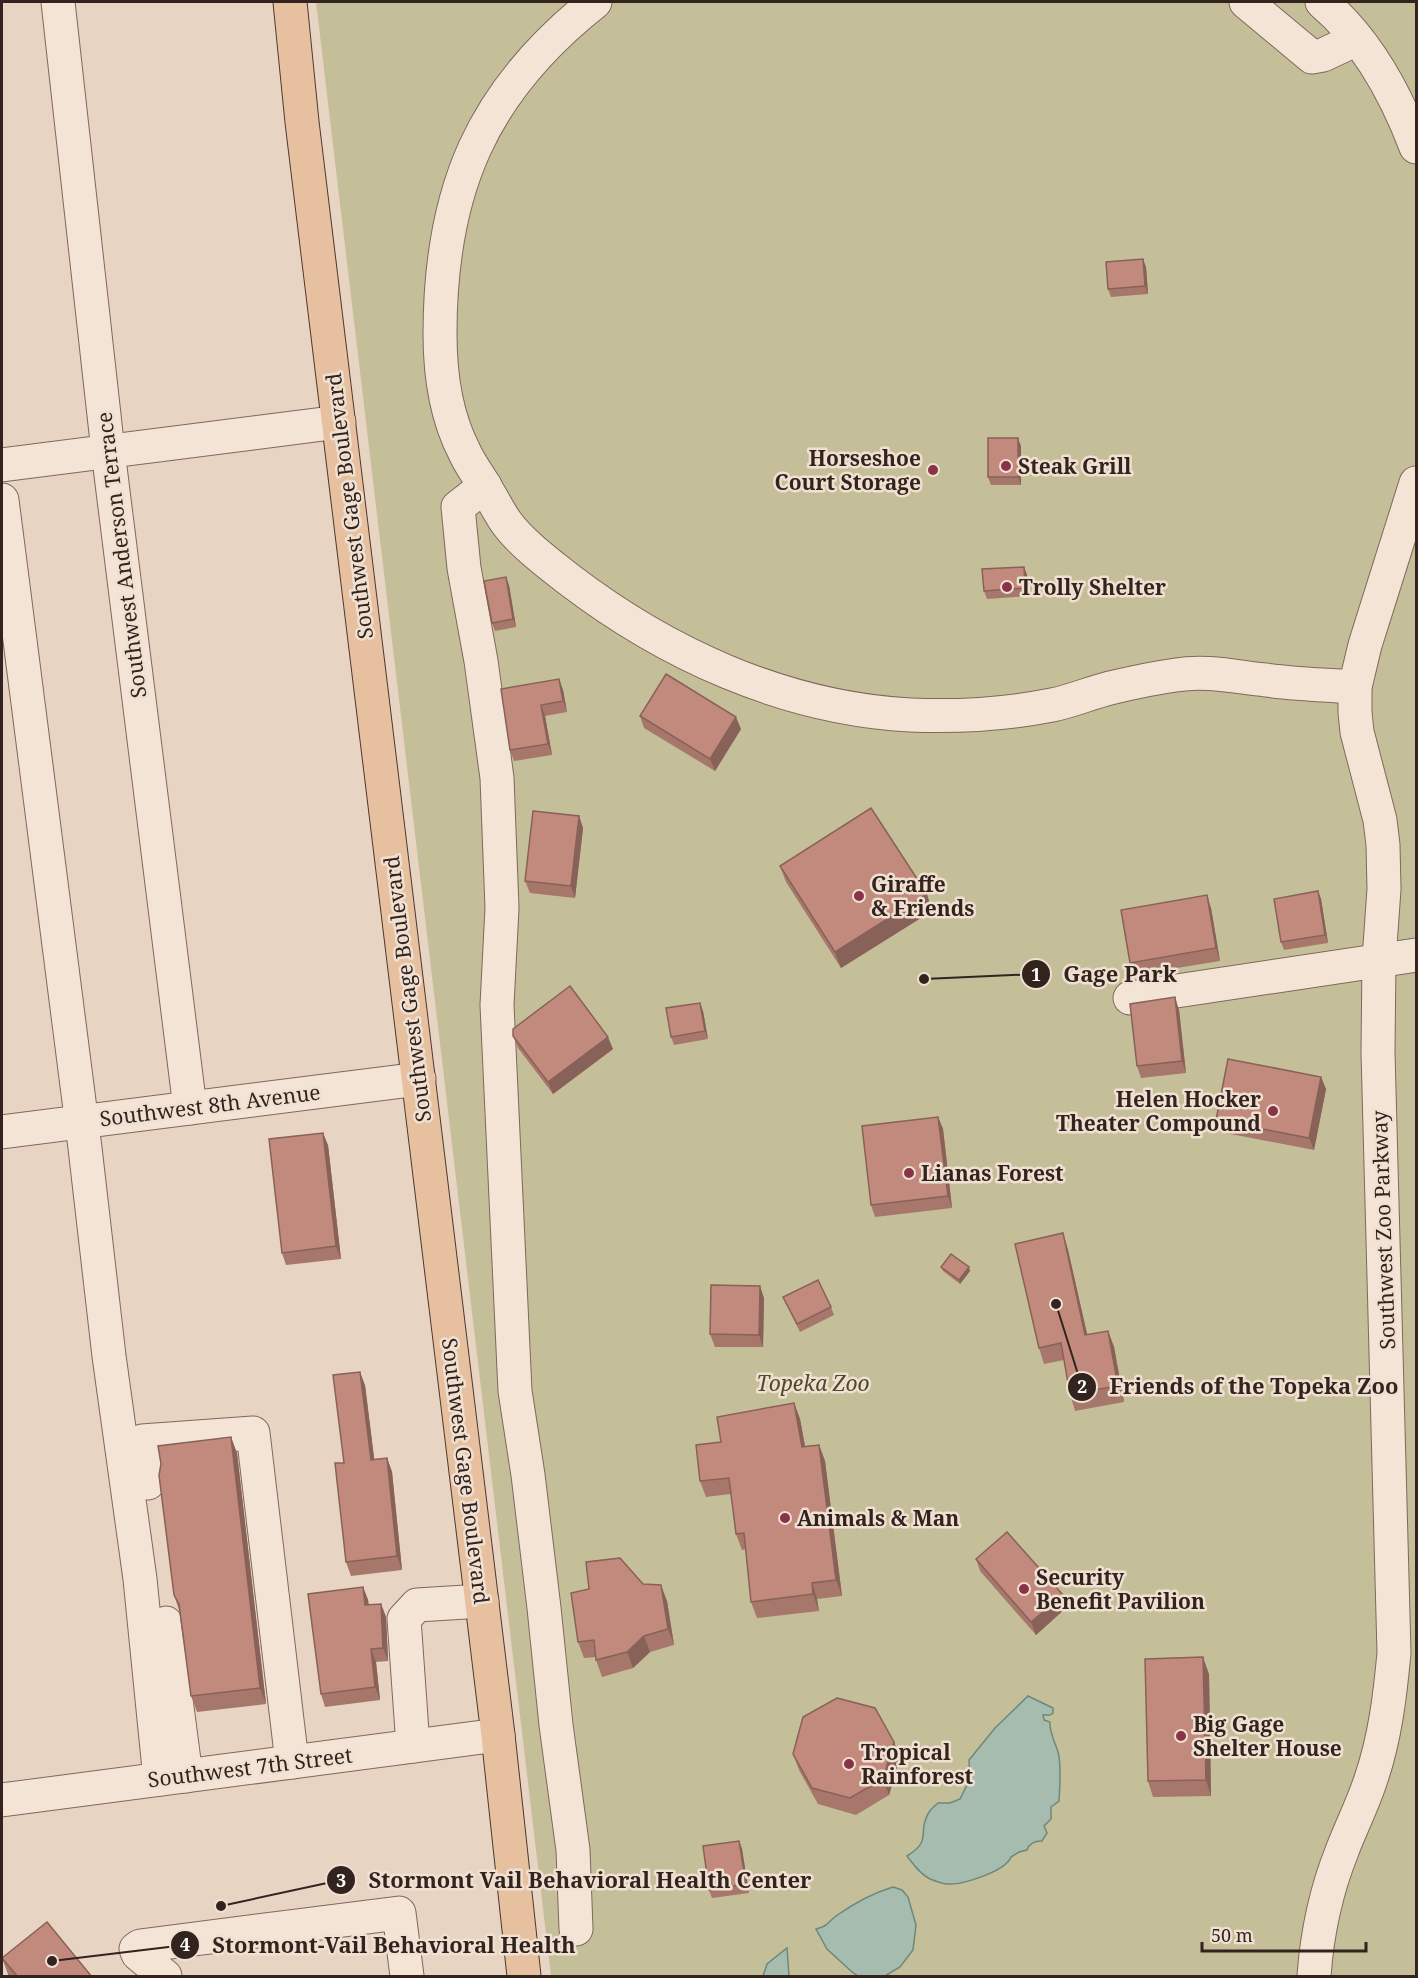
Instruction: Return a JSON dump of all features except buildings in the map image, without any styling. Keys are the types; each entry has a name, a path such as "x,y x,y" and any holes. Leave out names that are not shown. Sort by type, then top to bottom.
{"main road":[{"name":"Southwest Gage Boulevard","path":"290,2 302,122 498,1736 524,1977"}],"street":[{"name":"Southwest Anderson Terrace","path":"58,2 108,451 190,1108"},
{"path":"595,2 547,45 507,90 483,130 465,169 453,213 446,244 441,289 442,376 450,412 463,450 508,525 561,573 619,615 707,664 766,686 813,700 871,711 910,715 960,715 1010,711 1055,704 1109,688 1180,674 1223,674 1265,680 1355,687"},
{"path":"1246,2 1312,57 1323,55 1357,39"},
{"path":"1322,2 1345,23 1357,39 1398,104 1416,147"},
{"path":"2,465 339,422"},
{"path":"485,486 458,507 464,568 481,661 496,778 502,908 497,1005 515,1390 544,1608 555,1725 573,1850 576,1929"},
{"name":"Southwest Zoo Parkway","path":"1314,1977 1319,1935 1333,1877 1372,1778 1382,1739 1389,1705 1394,1653 1378,1052 1379,960 1384,889 1383,845 1380,820 1357,732 1355,687 1365,645 1415,491"},
{"path":"2,500 109,1356 140,1580 173,1778"},
{"path":"1130,998 1416,955"},
{"name":"Southwest 8th Avenue","path":"2,1132 419,1079"},
{"path":"173,1778 142,1441 253,1433 292,1761"},
{"path":"413,1746 404,1619 417,1605 482,1601"},
{"name":"Southwest 7th Street","path":"2,1800 498,1736"},
{"path":"165,1977 138,1954 136,1950 140,1946 399,1913 407,1977"}],"green space":[{"name":"Topeka Zoo","path":"316,2 1416,2 1416,1976 551,1976"}],"shaded area":[{"path":"1028,1696 1053,1708 1053,1713 1043,1715 1044,1720 1050,1722 1059,1756 1060,1790 1059,1801 1051,1807 1051,1819 1044,1826 1047,1833 1042,1841 1033,1843 1027,1850 1011,1857 993,1872 973,1880 944,1884 930,1879 920,1872 907,1856 922,1841 929,1812 938,1803 950,1803 960,1799 970,1779 969,1760 995,1728"},
{"path":"893,1887 902,1890 908,1897 916,1925 913,1950 900,1967 885,1976 858,1976 827,1949 816,1929 856,1903"},
{"path":"787,1948 789,1976 763,1976 767,1964"}],"place":[{"name":"Steak Grill","path":"1006,466"},
{"name":"Horseshoe Court Storage","path":"933,470"},
{"name":"Trolly Shelter","path":"1007,587"},
{"name":"Giraffe & Friends","path":"859,896"},
{"name":"Gage Park","path":"924,979"},
{"name":"Helen Hocker Theater Compound","path":"1273,1111"},
{"name":"Lianas Forest","path":"909,1173"},
{"name":"Friends of the Topeka Zoo","path":"1056,1304"},
{"name":"Animals & Man","path":"785,1518"},
{"name":"Security Benefit Pavilion","path":"1024,1589"},
{"name":"Big Gage Shelter House","path":"1181,1736"},
{"name":"Tropical Rainforest","path":"849,1764"},
{"name":"Stormont Vail Behavioral Health Center","path":"221,1906"},
{"name":"Stormont-Vail Behavioral Health","path":"52,1961"}]}
